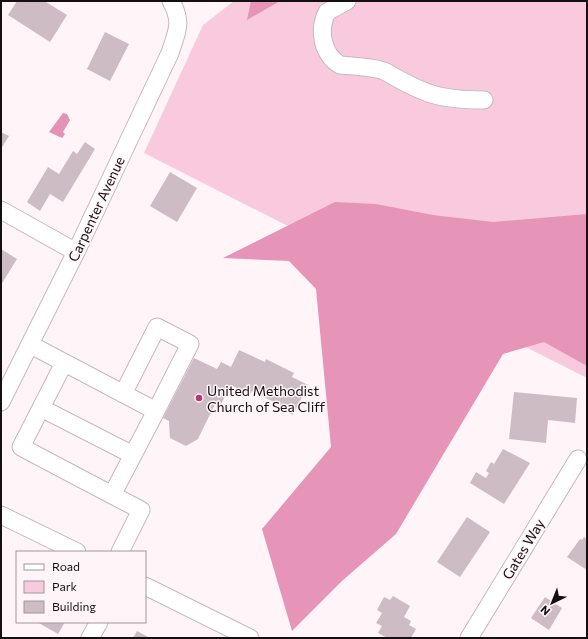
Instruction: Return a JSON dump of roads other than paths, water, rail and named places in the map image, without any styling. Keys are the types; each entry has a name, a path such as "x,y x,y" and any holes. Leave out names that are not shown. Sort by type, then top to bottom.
{"street":[{"path":"347,1 327,12 322,29 326,51 334,61 340,65 385,71 401,82 432,95 455,100 484,100"},
{"name":"Carpenter Avenue","path":"1,402 76,252 170,53 179,25 174,7"},
{"path":"1,210 76,252"},
{"path":"112,495 190,344 157,327 123,394"},
{"path":"30,345 156,411"},
{"path":"64,363 20,447 141,510 120,551"},
{"path":"41,408 133,455"},
{"name":"Gates Way","path":"469,638 578,459"},
{"path":"1,515 75,551"},
{"path":"146,586 250,638"},
{"path":"90,638 98,623"}],"place":[{"name":"United Methodist Church of Sea Cliff","path":"199,398"}]}
